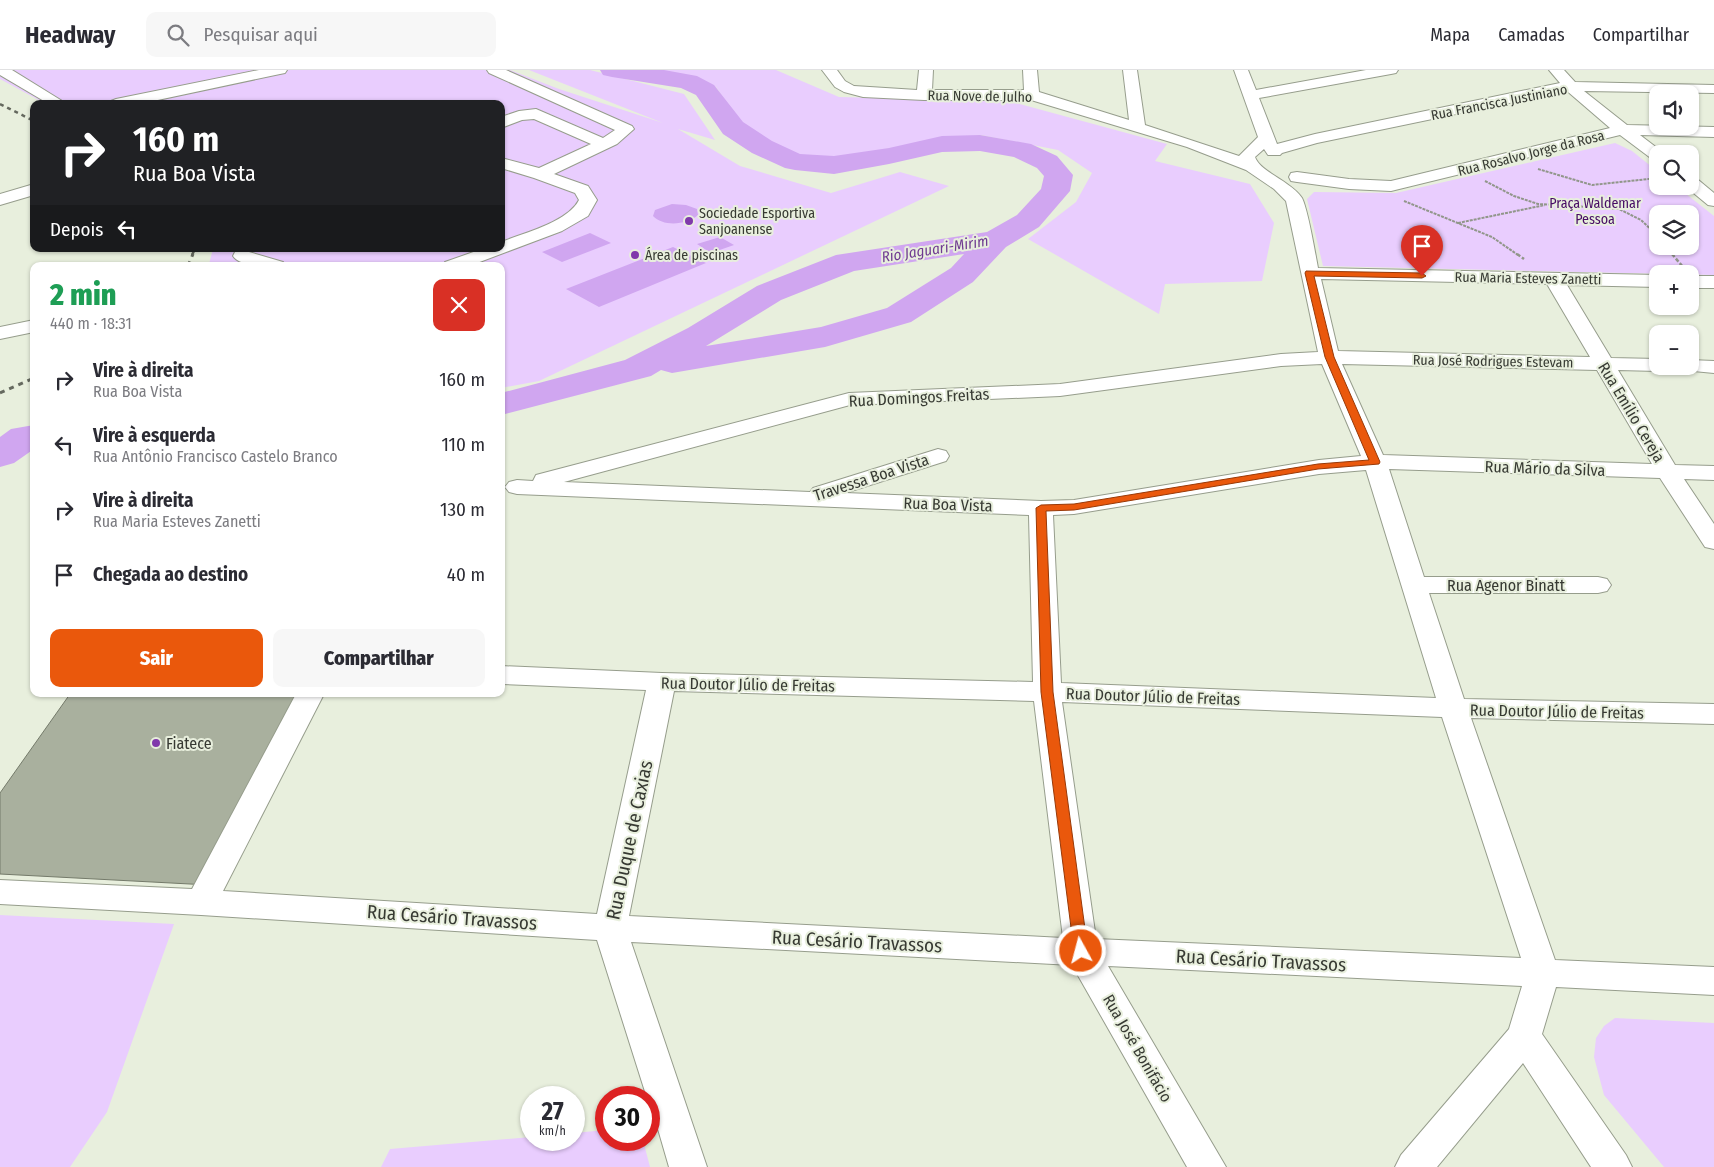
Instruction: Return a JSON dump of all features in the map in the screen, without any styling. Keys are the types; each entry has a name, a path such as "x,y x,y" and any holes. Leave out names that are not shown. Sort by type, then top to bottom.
{"street":[{"path":"1,70 53,100"},
{"path":"135,100 280,70"},
{"path":"494,70 626,129 622,134 603,144 540,174"},
{"name":"Rua Nove de Julho","path":"829,70 840,84 849,89 863,92 924,95 1032,95 1193,144 1251,159 1282,187 1298,188"},
{"path":"924,95 926,70"},
{"path":"1030,70 1032,95"},
{"path":"1130,70 1138,127"},
{"path":"1241,70 1268,141 1282,166 1298,188 1309,273 1329,357 1375,462 1453,708 1543,973 1524,1036 1414,1167"},
{"path":"1251,95 1391,70"},
{"path":"1556,70 1569,86 1649,149"},
{"name":"Rua Francisca Justiniano","path":"1268,141 1315,139 1569,86 1714,89"},
{"path":"505,121 519,116 536,114 603,144"},
{"name":"Rua Rosalvo Jorge da Rosa","path":"1298,188 1349,184 1375,186 1404,184 1623,130 1714,132"},
{"path":"1251,159 1268,141"},
{"path":"505,164 540,174 582,190 588,200 582,212 556,227 505,246"},
{"path":"1699,182 1714,201"},
{"path":"5,194 30,190"},
{"path":"463,262 489,252"},
{"path":"241,257 260,262"},
{"name":"Rua Maria Esteves Zanetti","path":"1309,273 1554,278 1649,276"},
{"name":"Rua Emílio Cereja","path":"1554,278 1668,472 1714,542"},
{"path":"1699,282 1714,282"},
{"path":"0,333 30,327"},
{"name":"Rua José Rodrigues Estevam","path":"1329,357 1649,366"},
{"name":"Rua Domingos Freitas","path":"509,489 849,399 1060,390 1281,360 1329,357"},
{"path":"1699,366 1714,367"},
{"name":"Travessa Boa Vista","path":"804,498 938,456"},
{"name":"Rua Mário da Silva","path":"1375,462 1714,473"},
{"name":"Rua Boa Vista","path":"509,489 804,498 1041,508 1074,507 1318,466 1375,462"},
{"name":"Rua José Bonifácio","path":"1041,508 1047,692 1081,951 1208,1167"},
{"name":"Rua Agenor Binatt","path":"1414,585 1598,585"},
{"name":"Rua Doutor Júlio de Freitas","path":"505,675 662,682 1047,692 1453,708 1714,714"},
{"name":"Rua Duque de Caxias","path":"662,682 610,928 688,1167"},
{"path":"201,902 308,697"},
{"name":"Rua Cesário Travassos","path":"0,892 201,902 746,936 1714,981"},
{"path":"1524,1036 1613,1167"}],"path":[{"path":"1533,167 1592,185 1649,179"},
{"path":"1489,178 1482,180 1516,197 1545,205"},
{"path":"1400,200 1492,237 1528,262"},
{"path":"1457,223 1545,205 1595,206 1620,210 1640,219 1649,228"},
{"path":"1673,255 1681,265"}],"green space":[{"name":"Sociedade Esportiva Sanjoanense","path":"0,70 510,70 559,89 663,123 529,70 590,70 684,94 715,140 678,129 740,166 831,193 900,172 949,186 539,381 505,387 505,262 210,262 212,252 505,252 505,100 39,100 0,79"},
{"path":"648,70 776,70 839,97 1009,101 1167,144 1155,161 1250,184 1274,223 1262,281 1165,284 1159,314 1028,239 1076,202 1092,173 1058,150 981,135 885,149 845,159 796,158 746,131 716,87 675,74"},
{"name":"Praça Waldemar Pessoa","path":"1615,143 1632,151 1649,165 1649,195 1687,195 1714,216 1714,275 1699,275 1699,265 1649,265 1649,274 1323,266 1307,199 1314,192 1396,193"},
{"path":"0,915 174,924 107,1112 70,1167 0,1167"},
{"path":"1615,1018 1714,1023 1714,1167 1664,1167 1604,1095 1594,1057 1596,1038 1604,1026"},
{"path":"595,1131 595,1151 646,1151 650,1167 381,1167 390,1149 520,1138 520,1151 585,1151 585,1132"}],"shaded area":[{"path":"672,204 686,205 697,209 698,215 682,223 663,222 653,216 655,210"},
{"path":"590,233 611,243 562,262 542,252"},
{"path":"720,237 734,245 711,253 697,244"},
{"path":"673,247 706,263 599,307 566,289"}],"building":[{"name":"Fiatece","path":"68,697 301,697 209,885 0,874 0,793"}],"waterway":[{"name":"Rio Jaguari-Mirim","path":"612,70 688,81 705,90 733,128 762,147 795,162 834,165 889,156 942,144 980,143 1021,150 1047,162 1059,175 1055,191 1028,221 995,240"},
{"name":"Rio Jaguari-Mirim","path":"505,403 638,368 700,335 769,293 847,262 995,240"},
{"path":"672,362 825,337 899,315 962,275 995,240"},
{"name":"Rio Jaguari-Mirim","path":"0,455 25,437 30,436"}],"railway":[{"path":"0,104 30,119"},
{"path":"190,262 193,254"},
{"path":"0,393 30,380"}],"place":[{"name":"Sociedade Esportiva Sanjoanense","path":"689,221"},
{"name":"Área de piscinas","path":"635,255"},
{"name":"Fiatece","path":"156,743"}],"route":[{"path":"1081,951 1047,692 1041,508 1074,507 1204,487 1318,466 1375,462 1329,357 1309,273 1422,276"}]}
